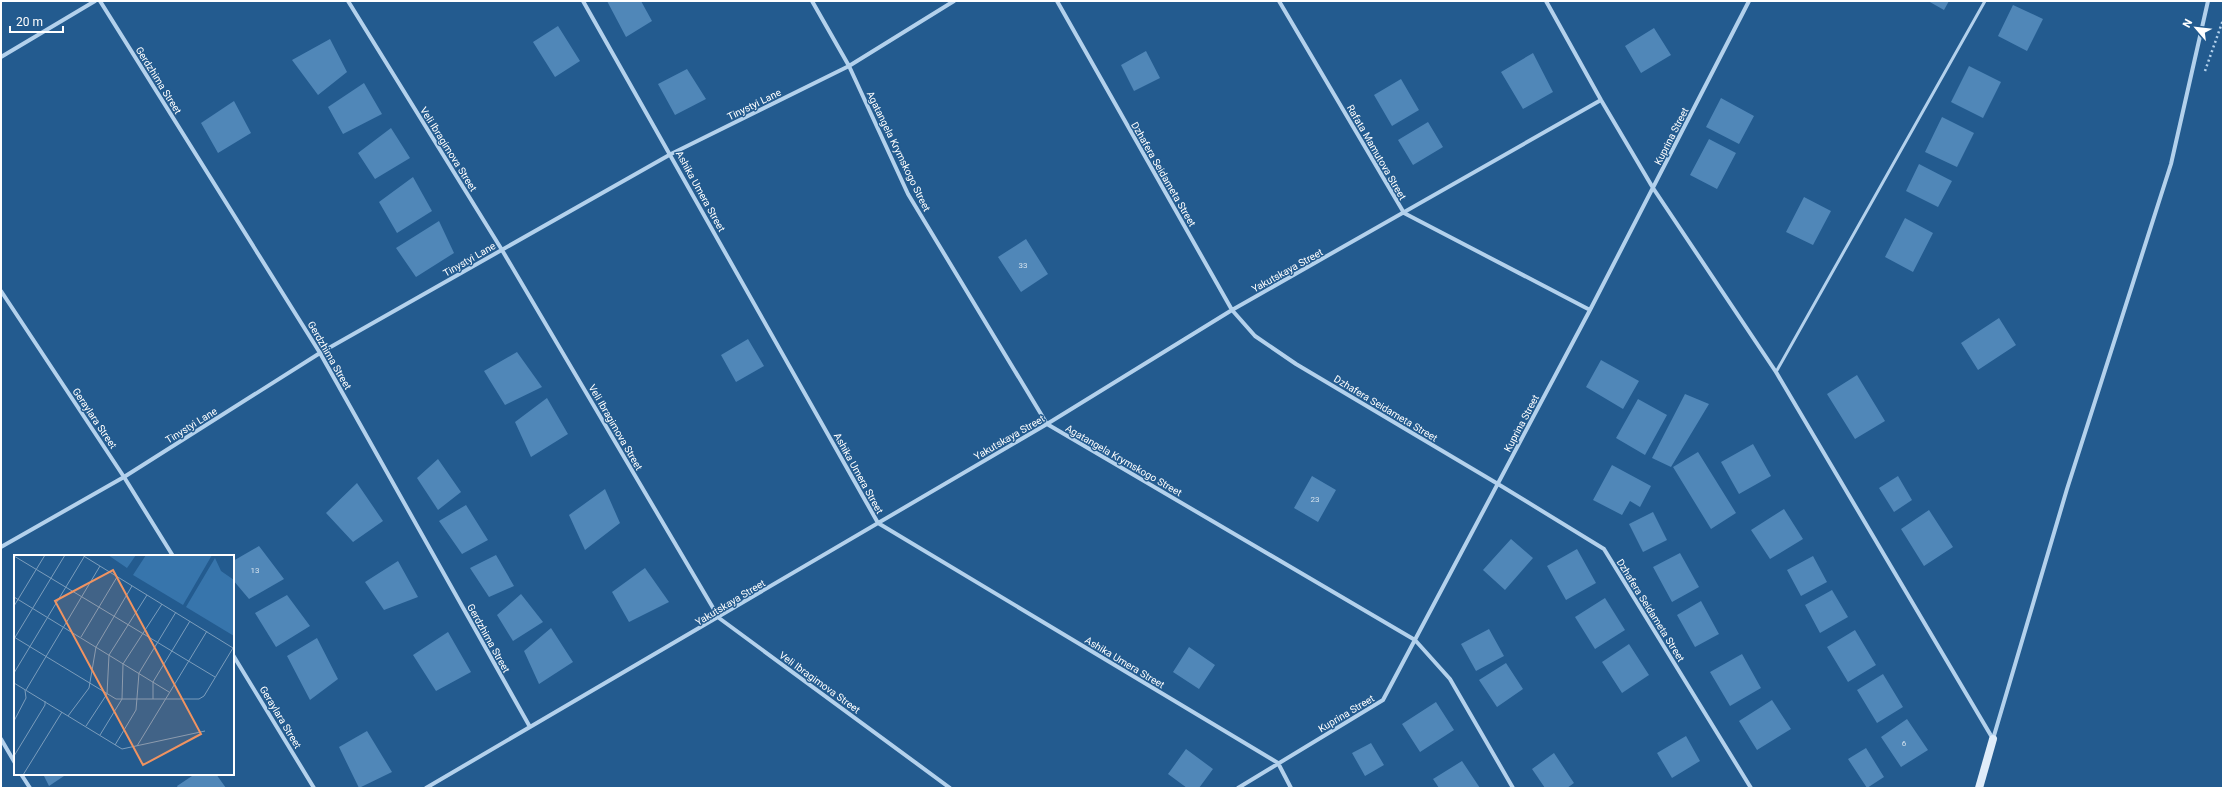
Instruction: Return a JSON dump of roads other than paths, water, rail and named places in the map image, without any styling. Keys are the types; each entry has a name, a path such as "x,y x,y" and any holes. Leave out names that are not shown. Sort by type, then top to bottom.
{"street":[{"path":"1,56 95,1"},
{"name":"Gerdzhima Street","path":"100,1 320,353 530,727"},
{"name":"Veli Ibragimova Street","path":"348,1 502,250 718,618 950,788"},
{"name":"Ashika Umera Street","path":"583,1 671,154 878,523 1278,763"},
{"name":"Agatangela Krymskogo Street","path":"812,1 849,66 908,194 1047,424 1415,640 1450,679 1513,788"},
{"name":"Tinystyi Lane","path":"1,547 124,477 320,353 671,154 849,66 954,1"},
{"name":"Dzhafera Seidameta Street","path":"1057,1 1232,310 1255,336 1296,364 1498,484 1604,550 1751,788"},
{"name":"Rafata Mamutova Street","path":"1280,1 1404,213 1590,310"},
{"path":"1546,1 1601,100 1653,188 1776,372 1993,739"},
{"name":"Kuprina Street","path":"1238,788 1384,700 1590,310 1749,1"},
{"path":"1979,788 2067,489 2171,164 2208,1"},
{"name":"Yakutskaya Street","path":"426,788 1047,424 1232,310 1601,100"},
{"name":"Geraylara Street","path":"1,291 124,477 172,555"},
{"name":"Geraylara Street","path":"234,657 314,788"},
{"path":"1,739 14,761"},
{"path":"1278,763 1291,788"},
{"path":"22,775 30,788"}],"lane":[{"path":"1776,372 1985,1"}]}
